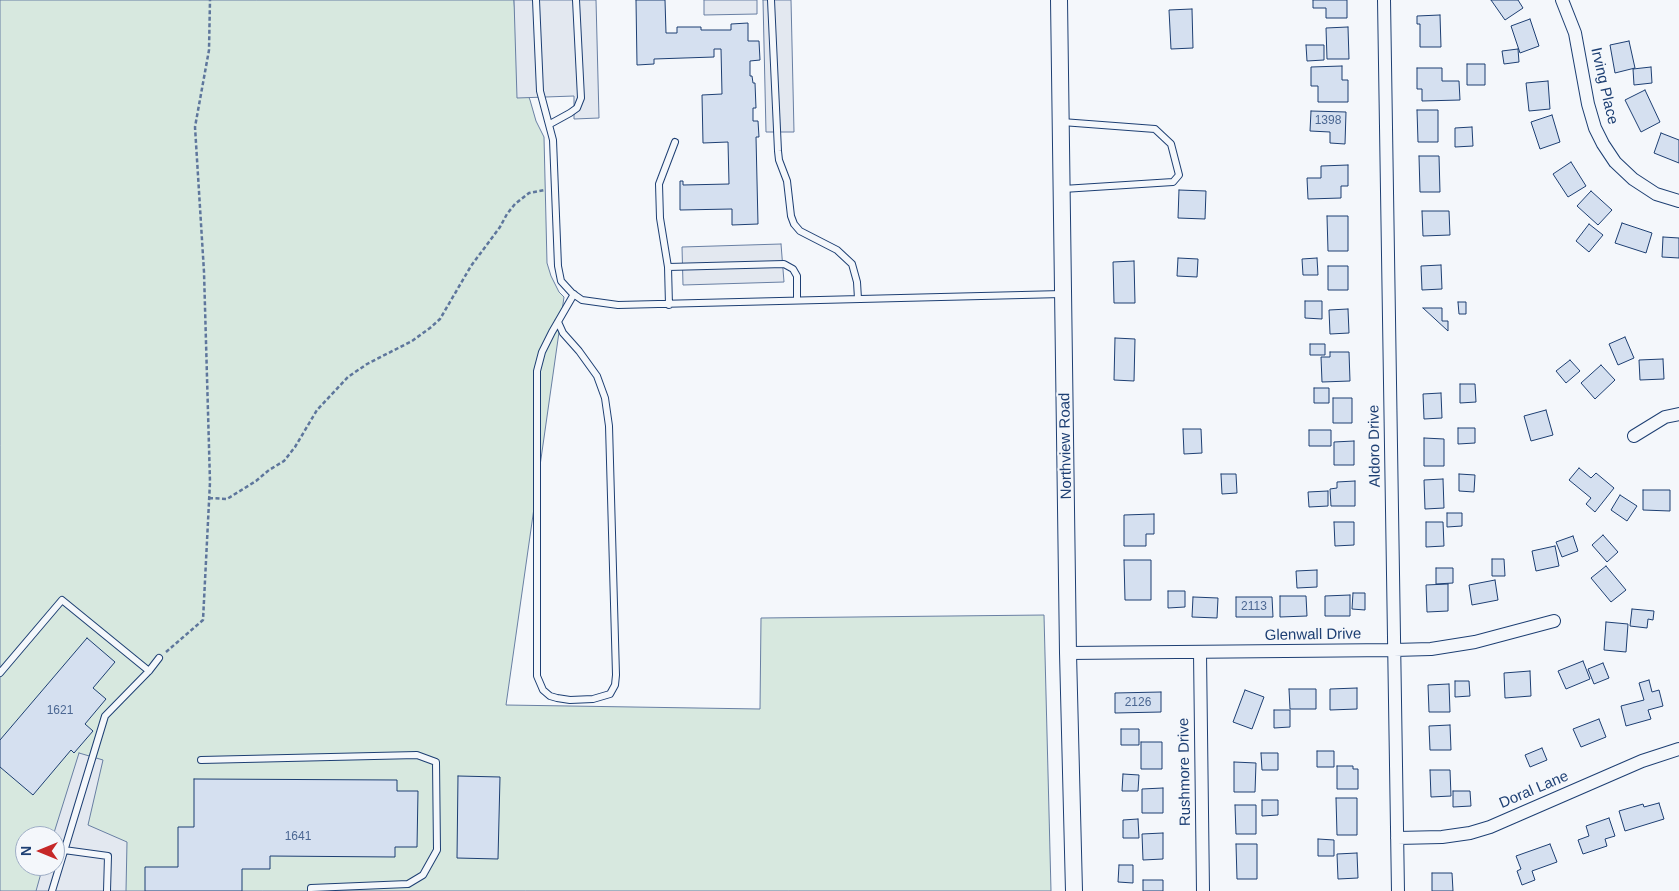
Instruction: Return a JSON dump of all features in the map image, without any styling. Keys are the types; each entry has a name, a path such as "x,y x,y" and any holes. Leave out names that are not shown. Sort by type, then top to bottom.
{"street":[{"name":"Northview Road","path":"1059,0 1068,653 1074,891"},
{"name":"Aldoro Drive","path":"1384,0 1398,891"},
{"name":"Irving Place","path":"1562,0 1575,33 1593,120 1603,144 1615,162 1633,179 1656,194 1679,201"},
{"path":"1634,436 1665,417 1679,414"},
{"name":"Glenwall Drive","path":"1068,653 1431,649 1475,642 1554,621"},
{"name":"Rushmore Drive","path":"1200,653 1203,891"},
{"name":"Doral Lane","path":"1397,838 1442,836 1490,827 1642,761 1679,749"}],"lane":[{"path":"536,0 540,91 553,140 558,266 562,281 582,300 618,306 1063,294"},
{"path":"550,124 577,108 581,98 576,0"},
{"path":"772,0 778,150 779,160 787,181 791,216 794,224 800,231 837,250 852,264 857,282 858,299"},
{"path":"1061,122 1155,129 1171,144 1179,175 1173,182 1062,189"},
{"path":"669,305 668,267 660,218 659,184 675,142"},
{"path":"668,267 784,264 793,269 797,276 797,300"},
{"path":"558,322 563,333 579,351 596,376 605,398 609,426 616,675 615,684 610,694 594,699 557,698 550,696 543,690 538,676 537,371 542,352 558,322 574,294"},
{"path":"0,673 62,600 149,671"},
{"path":"65,847 105,716 149,671 159,658"},
{"path":"200,760 417,755 436,762 437,850 423,875 408,884 383,888 311,888 311,891"},
{"path":"65,850 108,856 107,891"},
{"path":"52,891 56,876"}],"path":[{"path":"159,658 203,620 209,498 204,272 195,127 209,50 210,0"},
{"path":"209,498 227,499 284,461 295,447 317,410 348,377 367,364 412,341 440,319 471,266 515,204 529,193 556,189"}],"shaded area":[{"path":"0,0 514,0 519,74 530,100 536,121 544,137 547,263 559,292 564,297 506,705 760,709 761,618 1044,615 1051,891 0,891"},
{"path":"514,0 596,0 599,118 574,119 574,96 517,98"},
{"path":"704,0 757,0 757,14 704,15"},
{"path":"763,0 791,0 794,132 766,132"},
{"path":"781,244 784,282 683,285 682,247"},
{"path":"79,753 103,760 88,825 127,842 126,891 36,891 40,876 65,876 65,826 56,826"}],"building":[{"path":"636,0 665,0 666,33 677,33 677,27 701,27 701,30 731,30 731,24 748,23 748,41 759,41 760,60 750,61 750,76 752,76 753,83 755,83 756,108 753,108 753,121 758,121 759,137 756,137 758,224 732,225 732,209 680,210 680,181 683,181 683,185 729,184 728,142 703,143 702,95 722,94 721,49 714,49 714,57 654,59 654,64 637,65"},
{"path":"1313,0 1347,0 1347,18 1326,18 1326,8 1313,8"},
{"path":"1491,0 1518,0 1523,8 1505,20"},
{"path":"1192,9 1193,48 1171,49 1169,10"},
{"path":"1440,15 1441,47 1420,47 1420,24 1417,24 1417,16"},
{"path":"1530,19 1539,46 1520,53 1511,26"},
{"path":"1348,27 1349,59 1327,59 1326,28"},
{"path":"1629,41 1635,68 1615,73 1610,45"},
{"path":"1306,45 1324,45 1324,60 1307,61"},
{"path":"1518,49 1519,62 1504,64 1502,51"},
{"path":"1467,64 1485,64 1485,85 1467,85"},
{"path":"1342,66 1342,80 1348,80 1348,102 1318,102 1318,86 1311,86 1311,67"},
{"path":"1651,67 1652,83 1634,85 1633,69"},
{"path":"1417,68 1442,68 1442,81 1459,81 1460,100 1422,101 1422,89 1417,89"},
{"path":"1548,81 1550,109 1529,111 1526,83"},
{"path":"1645,90 1660,122 1641,132 1625,100"},
{"path":"1417,110 1438,110 1438,142 1418,142"},
{"path":"1311,111 1346,112 1345,144 1330,143 1330,132 1310,131"},
{"path":"1552,115 1560,142 1540,149 1531,122"},
{"path":"1472,127 1473,146 1455,147 1455,128"},
{"path":"1661,133 1679,140 1679,163 1654,153"},
{"path":"1419,156 1439,156 1440,192 1420,192"},
{"path":"1571,162 1586,186 1568,197 1553,174"},
{"path":"1348,165 1348,186 1341,186 1341,198 1308,199 1307,178 1321,178 1321,166"},
{"path":"1179,190 1206,191 1205,219 1178,218"},
{"path":"1591,191 1612,210 1598,225 1577,206"},
{"path":"1422,211 1449,211 1450,235 1423,236"},
{"path":"1327,216 1348,216 1348,251 1328,251"},
{"path":"1622,223 1652,233 1646,253 1615,243"},
{"path":"1589,224 1603,235 1589,252 1576,241"},
{"path":"1663,237 1679,238 1679,258 1662,257"},
{"path":"1178,258 1198,259 1197,277 1177,276"},
{"path":"1317,258 1318,275 1303,275 1302,259"},
{"path":"1134,261 1135,303 1114,303 1113,262"},
{"path":"1441,265 1442,289 1422,290 1421,266"},
{"path":"1328,266 1348,266 1348,290 1328,290"},
{"path":"1305,301 1322,301 1322,319 1305,318"},
{"path":"1458,302 1466,302 1466,314 1459,314"},
{"path":"1423,308 1442,308 1442,321 1448,321 1448,331"},
{"path":"1348,309 1349,333 1330,334 1329,310"},
{"path":"1625,337 1634,358 1618,365 1609,344"},
{"path":"1115,338 1135,339 1134,381 1114,380"},
{"path":"1310,344 1325,344 1325,355 1310,355"},
{"path":"1330,352 1349,352 1350,381 1322,382 1321,357 1330,357"},
{"path":"1663,359 1664,379 1640,380 1639,360"},
{"path":"1570,360 1580,371 1566,383 1556,371"},
{"path":"1601,365 1615,380 1595,399 1581,383"},
{"path":"1460,384 1475,384 1476,402 1460,403"},
{"path":"1314,388 1329,388 1329,403 1314,403"},
{"path":"1441,393 1442,418 1424,419 1423,394"},
{"path":"1333,398 1352,398 1352,423 1333,423"},
{"path":"1546,410 1553,435 1531,441 1524,416"},
{"path":"1458,428 1475,428 1475,443 1458,444"},
{"path":"1183,429 1201,429 1202,453 1184,454"},
{"path":"1309,430 1331,430 1331,446 1309,446"},
{"path":"1424,438 1444,439 1444,466 1424,466"},
{"path":"1354,441 1354,465 1334,465 1334,442"},
{"path":"1579,468 1591,478 1596,473 1614,488 1595,512 1586,504 1591,498 1569,480"},
{"path":"1221,474 1236,474 1237,493 1222,494"},
{"path":"1459,474 1475,475 1474,492 1459,491"},
{"path":"1443,479 1444,508 1425,509 1424,480"},
{"path":"1355,481 1355,506 1331,506 1330,489 1337,488 1337,482"},
{"path":"1643,490 1670,490 1670,511 1643,510"},
{"path":"1328,491 1328,506 1309,507 1308,492"},
{"path":"1620,495 1637,506 1627,521 1611,510"},
{"path":"1447,513 1462,513 1462,526 1447,527"},
{"path":"1154,514 1154,534 1146,534 1146,546 1124,546 1124,515"},
{"path":"1334,522 1354,522 1354,545 1335,546"},
{"path":"1426,522 1443,522 1444,546 1426,547"},
{"path":"1603,535 1618,552 1607,562 1592,545"},
{"path":"1573,536 1578,551 1562,557 1556,542"},
{"path":"1555,546 1559,566 1536,571 1532,551"},
{"path":"1492,559 1504,559 1505,576 1492,576"},
{"path":"1124,560 1151,560 1151,600 1125,600"},
{"path":"1606,566 1626,590 1611,602 1591,578"},
{"path":"1436,568 1453,568 1453,583 1436,584"},
{"path":"1317,570 1317,587 1297,588 1296,571"},
{"path":"1495,580 1498,600 1472,605 1469,585"},
{"path":"1448,584 1448,611 1427,612 1426,585"},
{"path":"1168,591 1185,591 1185,607 1168,608"},
{"path":"1353,593 1365,593 1365,610 1352,609"},
{"path":"1350,595 1350,616 1325,616 1325,596"},
{"path":"1280,596 1306,596 1307,616 1280,617"},
{"path":"1193,597 1218,598 1217,618 1192,617"},
{"path":"1236,597 1272,597 1273,617 1236,617"},
{"path":"1632,609 1654,611 1653,620 1648,619 1647,628 1630,626"},
{"path":"1606,622 1628,624 1626,652 1604,650"},
{"path":"87,638 115,662 93,688 106,699 85,724 93,731 74,753 71,750 33,795 0,767 0,740"},
{"path":"1583,661 1590,679 1566,689 1558,671"},
{"path":"1603,663 1609,678 1594,684 1588,669"},
{"path":"1530,671 1531,696 1505,698 1504,673"},
{"path":"1649,680 1652,692 1659,690 1663,706 1648,710 1651,719 1626,726 1621,706 1644,700 1639,683"},
{"path":"1455,681 1469,681 1470,696 1455,697"},
{"path":"1449,684 1450,712 1429,712 1428,685"},
{"path":"1357,688 1357,709 1330,710 1330,689"},
{"path":"1289,689 1316,689 1316,709 1290,709"},
{"path":"1245,690 1264,697 1252,729 1233,722"},
{"path":"1161,692 1161,712 1115,713 1115,693"},
{"path":"1274,710 1290,710 1290,727 1274,728"},
{"path":"1599,719 1606,737 1581,747 1573,729"},
{"path":"1450,725 1451,750 1430,750 1429,726"},
{"path":"1121,729 1139,729 1139,745 1121,745"},
{"path":"1141,742 1162,742 1162,769 1141,769"},
{"path":"1542,748 1547,760 1530,767 1525,755"},
{"path":"1317,751 1334,751 1334,767 1317,767"},
{"path":"1261,753 1278,753 1278,770 1262,770"},
{"path":"1234,762 1256,763 1255,792 1234,792"},
{"path":"1337,766 1353,766 1353,769 1358,769 1358,789 1337,789"},
{"path":"1430,770 1450,770 1451,796 1431,797"},
{"path":"1123,774 1139,775 1138,791 1122,791"},
{"path":"458,776 500,777 498,859 457,858"},
{"path":"194,779 397,780 397,791 418,791 417,847 395,847 395,857 270,856 270,869 242,869 242,891 145,891 145,867 178,867 178,827 194,827"},
{"path":"1163,788 1163,813 1142,813 1142,789"},
{"path":"1453,791 1470,791 1471,806 1453,807"},
{"path":"1336,798 1357,798 1357,835 1337,835"},
{"path":"1262,800 1278,800 1278,815 1262,816"},
{"path":"1659,803 1664,819 1625,831 1619,811 1643,804 1644,807"},
{"path":"1235,805 1256,805 1256,834 1236,834"},
{"path":"1609,818 1615,836 1605,839 1607,846 1583,854 1578,840 1589,836 1586,826"},
{"path":"1138,819 1139,838 1123,838 1123,820"},
{"path":"1163,833 1163,859 1143,860 1142,834"},
{"path":"1318,839 1334,840 1334,856 1318,856"},
{"path":"1236,844 1257,844 1257,879 1237,879"},
{"path":"1550,844 1557,862 1532,871 1535,880 1522,885 1517,871 1521,869 1516,856"},
{"path":"1357,853 1358,878 1338,879 1337,854"},
{"path":"1119,865 1133,865 1133,883 1118,882"},
{"path":"1432,873 1452,873 1453,891 1432,891"},
{"path":"1143,880 1163,880 1163,891 1143,891"}]}
